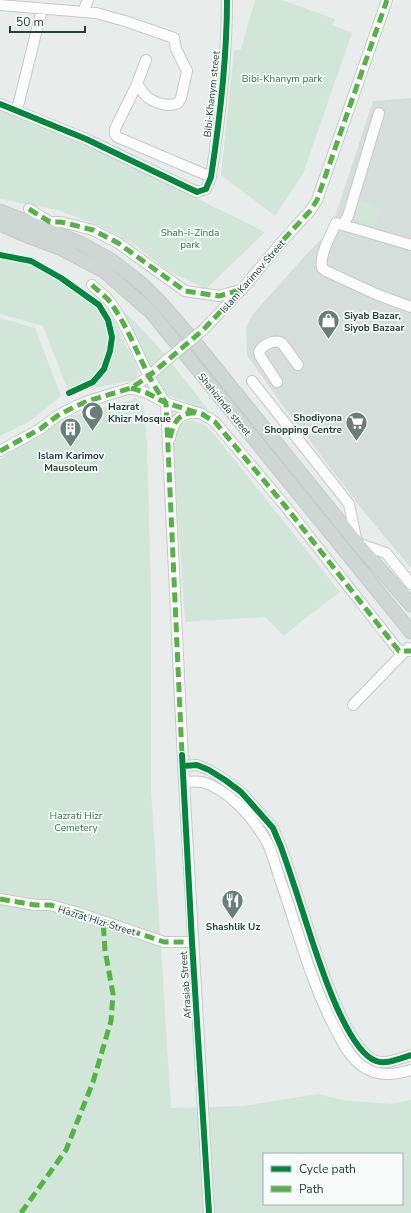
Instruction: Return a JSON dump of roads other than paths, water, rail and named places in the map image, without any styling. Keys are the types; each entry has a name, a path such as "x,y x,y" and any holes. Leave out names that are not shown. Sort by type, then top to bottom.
{"main road":[{"name":"Shahizinda street","path":"0,211 80,243 111,260 143,285 193,340 357,543 411,605"},
{"name":"Shahizinda street","path":"0,224 30,238 62,249 104,271 151,312 411,632"}],"street":[{"path":"82,12 88,0"},
{"name":"Bibi-Khanym street","path":"17,110 86,139 197,192 206,189 212,177 222,94 227,28 227,0"},
{"name":"Islam Karimov Street","path":"0,451 40,429 57,416 74,407 88,401 131,388 149,376 203,330 242,289 310,211 317,200 387,0"},
{"path":"0,5 96,14 126,21 161,32 174,38 176,50 187,71 181,98 178,103 168,105 152,101 137,84"},
{"path":"0,104 17,110 42,9"},
{"path":"146,60 137,84 115,129 115,134 117,137 212,177"},
{"path":"344,225 379,113"},
{"path":"29,209 50,222 61,222 93,230 118,243 185,291 219,296 242,289"},
{"path":"411,245 336,223 321,262 322,268 326,271 378,295 411,308"},
{"path":"92,285 110,301 149,376 166,402 168,450"},
{"path":"277,382 260,356 260,349 274,341 278,341 282,343 298,365"},
{"path":"252,381 349,504 357,543 386,553 411,584"},
{"path":"131,388 202,414 215,422 286,507 399,651 409,649"},
{"path":"168,450 172,430 176,420 184,414 202,414"},
{"name":"Afrasiab Street","path":"168,450 192,942 209,1213"},
{"path":"353,705 409,649"},
{"path":"183,766 197,764 225,780 252,804 273,828 281,847 325,980 337,1010 363,1052 375,1061 387,1062 411,1055"},
{"path":"184,782 200,782 211,786 228,796 244,810 267,843 318,990 329,1017 349,1052 356,1061 366,1069 379,1074 397,1074 411,1070"},
{"name":"Hazrat Hizr Street","path":"0,899 34,905 50,905 76,912 164,942 192,942"}],"place":[{"name":"Siyab Bazar, Siyob Bazaar","path":"329,340"},
{"name":"Hazrat Khizr Mosque","path":"93,432"},
{"name":"Shodiyona Shopping Centre","path":"357,442"},
{"name":"Islam Karimov Mausoleum","path":"71,448"},
{"name":"Shashlik Uz","path":"233,920"}],"park label":[{"name":"Bibi-Khanym park","path":"282,78"},
{"name":"Shah-i-Zinda park","path":"190,238"},
{"name":"Hazrati Hizr Cemetery","path":"76,820"}]}
